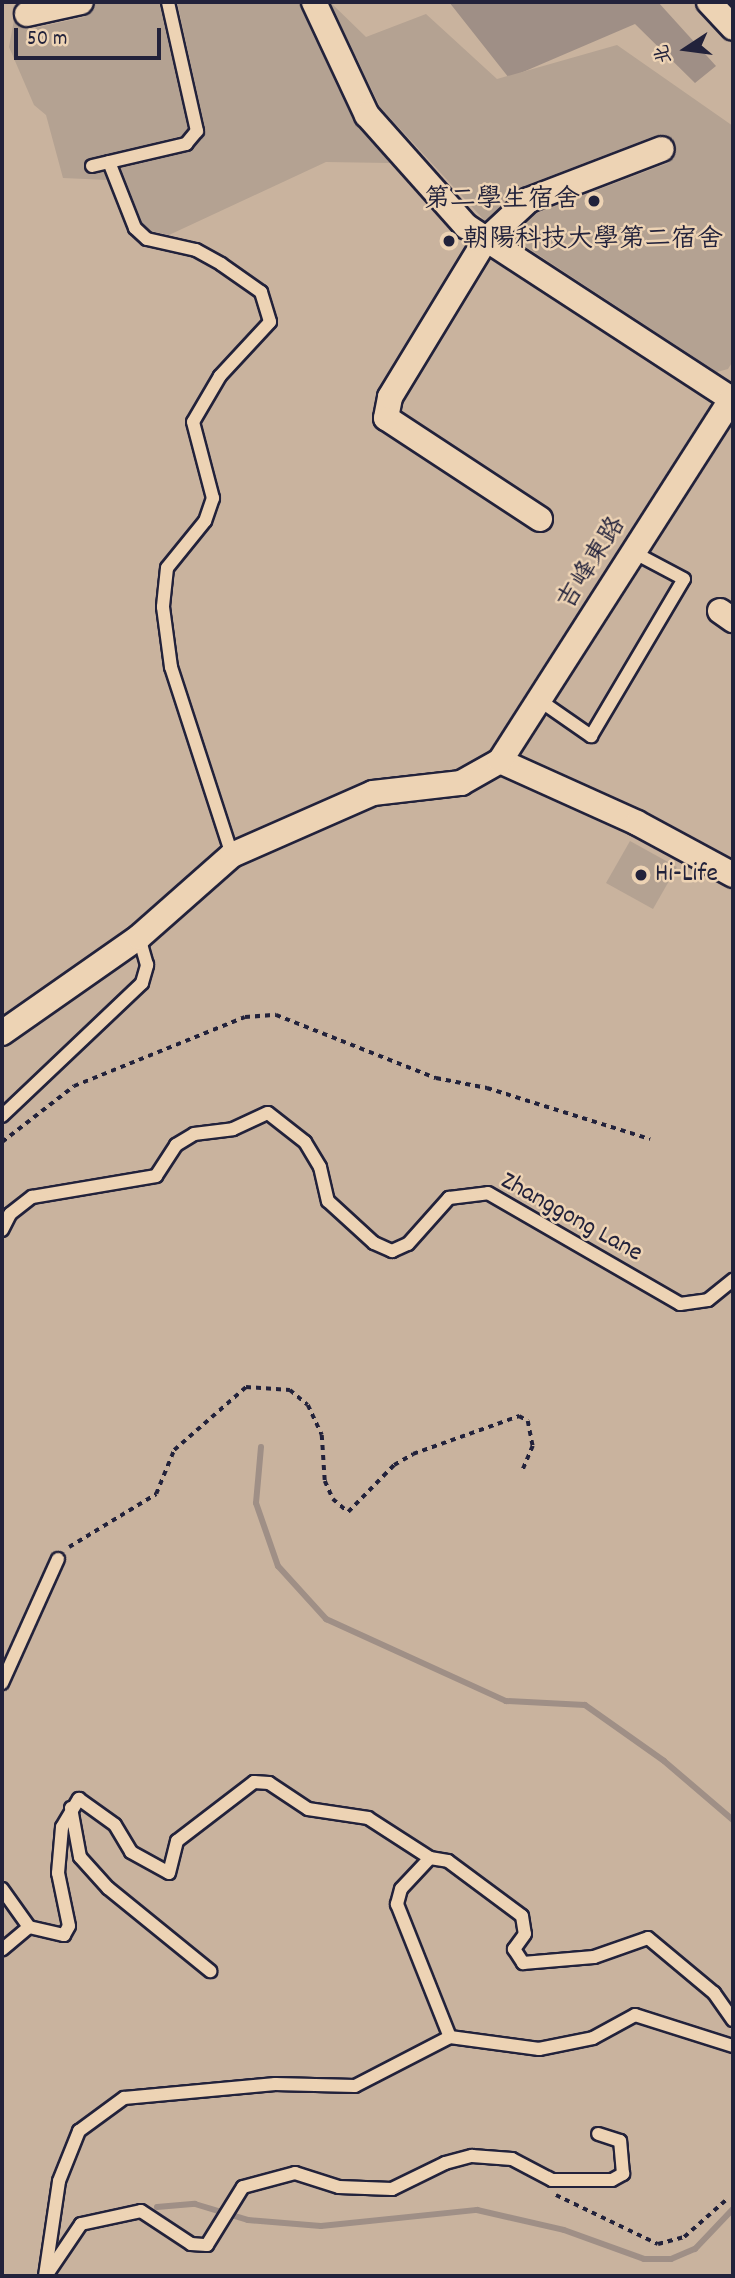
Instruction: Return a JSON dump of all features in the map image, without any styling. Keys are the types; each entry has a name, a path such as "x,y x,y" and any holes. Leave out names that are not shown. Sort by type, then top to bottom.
{"street":[{"path":"27,13 81,2"},
{"path":"314,2 367,115 485,241 733,398"},
{"path":"709,2 733,29"},
{"path":"540,519 386,418 390,397 421,340 485,241 529,200 662,149"},
{"name":"吉峰東路","path":"2,1033 139,937 232,855 373,793 461,783 500,761 542,702 733,398"},
{"path":"500,761 637,823 733,875"}],"lane":[{"path":"92,166 186,144 197,131 168,2"},
{"path":"109,162 135,228 147,239 196,250 221,264 261,292 270,322 220,376 194,422 213,498 205,521 167,568 163,607 171,667 232,855"},
{"path":"542,702 591,736 684,579 635,553"},
{"path":"2,1116 142,983 146,965 139,937"},
{"name":"Zhanggong Lane","path":"2,1230 10,1214 32,1197 156,1176 176,1145 194,1134 233,1129 268,1113 305,1142 320,1167 328,1200 374,1243 392,1251 408,1244 449,1198 488,1194 680,1304 708,1300 733,1280"},
{"path":"2,1683 58,1559"},
{"path":"2,1889 29,1927 64,1935 69,1926 58,1873 62,1827 71,1808 79,1799 99,1811 131,1852 169,1873 177,1841 254,1782 269,1783 307,1809 368,1818 430,1858 448,1861 522,1916 525,1934 514,1949 523,1963 594,1957 648,1938 714,1993 733,2020"},
{"path":"71,1808 80,1857 108,1888 210,1971"},
{"path":"430,1858 401,1889 397,1904 450,2037"},
{"path":"2,1950 29,1927"},
{"path":"45,2276 59,2181 79,2130 104,2110 146,2093 275,2084 355,2086 450,2037 539,2049 593,2038 635,2015 733,2046"},
{"path":"45,2276 81,2224 141,2211 191,2244 206,2245 243,2188 295,2172 339,2187 392,2189 445,2163 472,2156 512,2159 552,2180 612,2180 623,2174 620,2141 598,2134"}],"path":[{"path":"2,1142 74,1086 244,1017 276,1015 436,1078 487,1088 650,1139"},
{"path":"58,1559 74,1542 156,1494 174,1450 246,1387 290,1390 308,1405 322,1435 325,1481 333,1499 348,1512 394,1465 413,1454 520,1416 528,1421 533,1446 522,1472"},
{"path":"552,2180 555,2194 564,2200 657,2244 684,2237 727,2199"}],"shaded area":[{"path":"2,2 733,2 733,2276 2,2276"},
{"path":"449,2 658,2 716,66 695,83 635,24 509,78"}],"building":[{"path":"95,2 159,2 188,129 181,136 86,160 86,172 104,172 107,180 63,178 46,115 34,105 9,47 14,20 30,29 84,17"},
{"path":"177,2 299,2 354,122 390,163 326,162 169,235 151,231 142,223 121,168 189,152 206,132"},
{"path":"330,2 366,37 426,14 497,79 617,45 733,126 733,361 728,369 717,372 511,237 537,213 668,163 676,152 672,138 657,135 524,186 485,221 380,107"},
{"name":"Hi-Life","path":"630,841 677,867 653,909 606,883"}],"waterway":[{"path":"261,1447 256,1503 278,1566 326,1619 506,1701 585,1705 664,1761 733,1820"},
{"path":"157,2207 195,2204 248,2220 321,2226 477,2210 564,2230 644,2259 671,2259 695,2249 733,2209"}],"place":[{"name":"第二學生宿舍","path":"594,201"},
{"name":"朝陽科技大學第二宿舍","path":"449,241"},
{"name":"Hi-Life","path":"641,875"}]}
